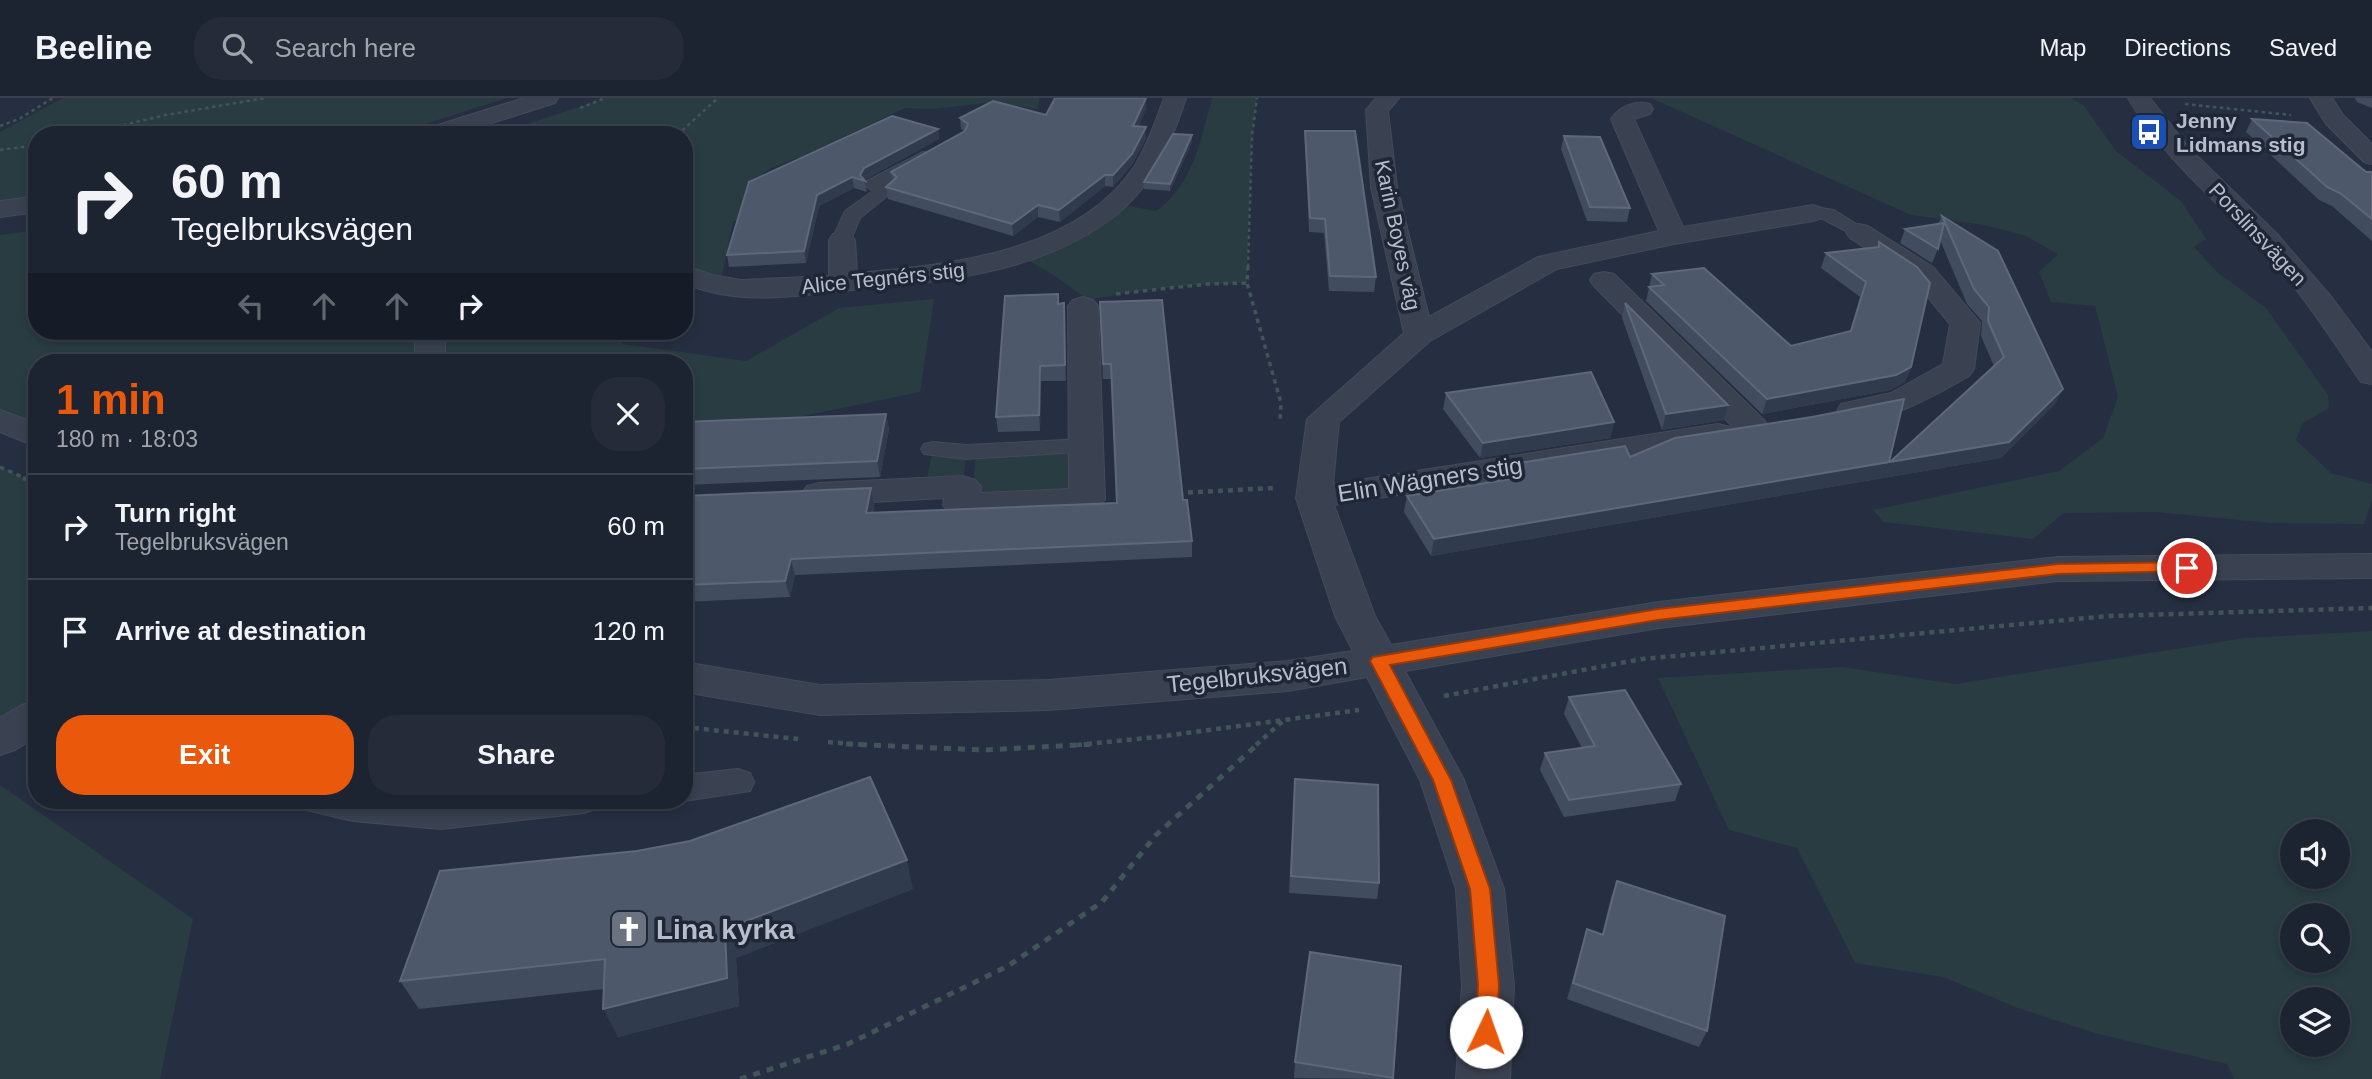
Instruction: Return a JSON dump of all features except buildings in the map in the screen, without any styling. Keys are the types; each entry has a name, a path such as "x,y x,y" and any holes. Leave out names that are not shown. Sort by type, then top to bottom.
{"street":[{"path":"458,126 547,98"},
{"name":"Alice Tegnérs stig","path":"693,276 720,285 754,289 843,283 941,274 975,268 1032,250 1081,226 1102,212 1134,183 1156,147 1175,98"},
{"name":"Karin Boyes väg","path":"1388,98 1377,110 1384,187 1419,335"},
{"name":"Porslinsvägen","path":"2140,98 2146,112 2183,154 2295,270 2368,365"},
{"path":"2321,98 2333,119 2372,157"},
{"path":"1642,109 1627,113 1622,119 1674,236"},
{"path":"0,209 28,205"},
{"path":"1483,1079 1489,985 1480,889 1442,780 1355,616 1300,493 1322,419 1419,335 1548,263 1674,236 1813,213"},
{"path":"1819,417 1901,401 1958,369 1965,323 1923,273 1858,232"},
{"path":"842,240 843,283"},
{"name":"Elin Wägners stig","path":"1300,493 1767,426 1604,280"},
{"path":"792,495 963,487 961,505 1087,499 1085,446 1097,301"},
{"path":"0,420 28,433"},
{"name":"Tegelbruksvägen","path":"693,685 820,700 1048,695 1288,676 1658,615 2058,569 2372,566"},
{"path":"0,739 28,722"}],"lane":[{"path":"842,240 852,215 887,188 873,185 937,149"},
{"path":"1813,213 1827,214 1858,232"},
{"path":"933,449 966,452 1085,446"},
{"path":"963,487 966,452"},
{"path":"693,787 738,782"},
{"path":"373,809 441,816 504,809"}],"path":[{"path":"0,127 19,119 53,98"},
{"path":"120,126 265,98"},
{"path":"687,126 718,98"},
{"path":"1097,301 1207,284 1247,283 1252,136 1257,98"},
{"path":"2180,103 2333,119"},
{"path":"0,150 28,146"},
{"path":"0,467 28,480"},
{"path":"1176,493 1300,493"},
{"path":"1402,704 1642,659 2109,616 2372,608"},
{"path":"740,1079 848,1044 1008,966 1102,902 1156,835 1284,720"}],"shaded area":[{"path":"63,98 507,98 419,126 28,126 28,196 0,200 0,132"},
{"path":"605,98 1040,98 1037,109 993,102 933,109 905,108 771,168 749,182 750,190 795,217 733,221 720,285 693,276 693,126 522,126"},
{"path":"1212,98 1257,98 1252,136 1247,283 1167,288 1088,300 1019,255 1113,203 1156,211 1169,200 1187,175 1199,145"},
{"path":"1651,98 2071,98 2084,106 2116,151 2181,201 2206,239 2194,247 2217,272 2266,308 2328,395 2329,408 2303,423 2296,440 2331,473 2372,484 2372,500 2364,524 2271,523 2155,512 2064,513 2033,539 1884,522 1873,510 2059,471 2103,438 2118,397 2095,306 2051,302 2039,272 2058,254 2026,236 1985,225 1911,215"},
{"path":"28,231 28,340 618,340 623,344 746,361 839,308 934,299 920,392 755,426 693,428 693,354 28,354 28,433 0,420 0,235"},
{"path":"933,449 966,452 963,487 925,489"},
{"path":"1077,451 1078,491 972,496 976,455"},
{"path":"0,467 28,480 28,722 0,739"},
{"path":"2372,631 2372,1079 2234,1079 2227,1064 2098,1034 2018,1008 1943,977 1855,963 1797,848 1729,830 1658,678 1843,667 1955,684 2245,638"},
{"path":"0,785 28,804 28,809 35,809 193,919 160,1079 0,1079"}],"place":[{"name":"Jenny Lidmans stig","path":"2149,132"},
{"name":"Lina kyrka","path":"629,929"}],"route":[{"path":"1486,1032 1489,985 1480,889 1442,780 1379,661 1658,615 2058,569 2187,568"}]}
